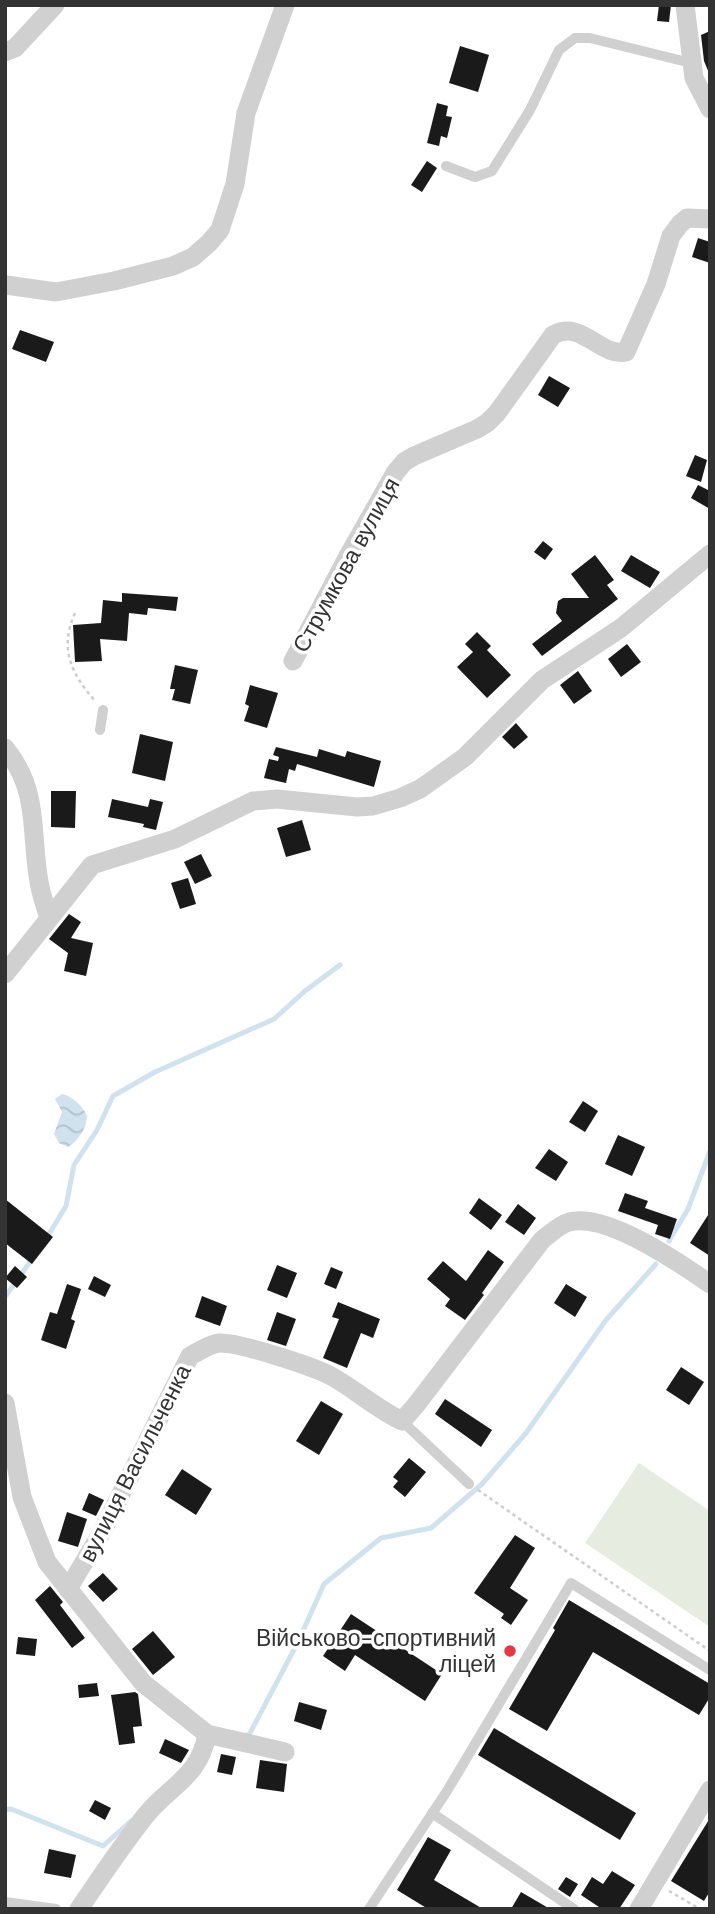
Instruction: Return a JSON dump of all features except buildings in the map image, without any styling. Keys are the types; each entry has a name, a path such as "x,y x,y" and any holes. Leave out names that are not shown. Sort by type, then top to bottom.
{"street":[{"path":"5,52 15,48 55,5"},
{"path":"5,290 6,283 56,292 114,281 173,266 193,257 209,243 220,230 235,184 246,113 285,5"},
{"path":"685,5 694,78 710,109"},
{"name":"Струмкова вулиця","path":"293,661 347,558 404,462 487,423 553,335 562,330 573,330 618,354 626,352 656,284 671,236 687,218 710,219"},
{"path":"5,974 92,865 174,839 253,800 277,799 365,806 400,798 420,789 465,757 542,680 621,628 710,554"},
{"path":"5,748 19,766 29,789 39,882 49,918"},
{"path":"402,1421 542,1240 569,1222 587,1221 612,1228 668,1255 710,1284"},
{"name":"вулиця Васильченка","path":"68,1589 102,1532 190,1356 220,1343 276,1355 331,1376 402,1421"},
{"path":"5,1403 22,1497 47,1562 143,1684 207,1734 285,1752"},
{"path":"79,1909 148,1813 198,1764 207,1734"},
{"path":"639,1909 710,1790"}],"lane":[{"path":"446,166 475,177 492,171 530,110 559,50 576,38 590,38 691,63"},
{"path":"100,730 103,710"},
{"path":"402,1421 469,1484"},
{"path":"369,1909 432,1813 571,1583 710,1670"},
{"path":"432,1813 574,1909"},
{"path":"5,1902 56,1909"}],"path":[{"path":"75,613 68,629 71,663 84,687 103,710"},
{"path":"469,1484 530,1529 710,1651"},
{"path":"654,1882 700,1909"}],"shaded area":[{"path":"639,1463 710,1511 710,1627 585,1543"}],"water":[{"path":"62,1094 77,1102 87,1116 81,1134 68,1147 59,1143 54,1134 62,1112 55,1099"}],"waterway":[{"path":"46,1239 66,1206 74,1165 97,1130 113,1096 155,1072 274,1019 340,965"},
{"path":"669,1241 688,1209 710,1151"},
{"path":"5,1297 32,1259"},
{"path":"246,1735 249,1735 298,1642 324,1584 381,1538 431,1528 482,1484 526,1433 606,1320 656,1264"},
{"path":"5,1810 11,1809 103,1846 131,1821"}],"place":[{"name":"Військово-спортивний ліцей","path":"510,1651"}]}
